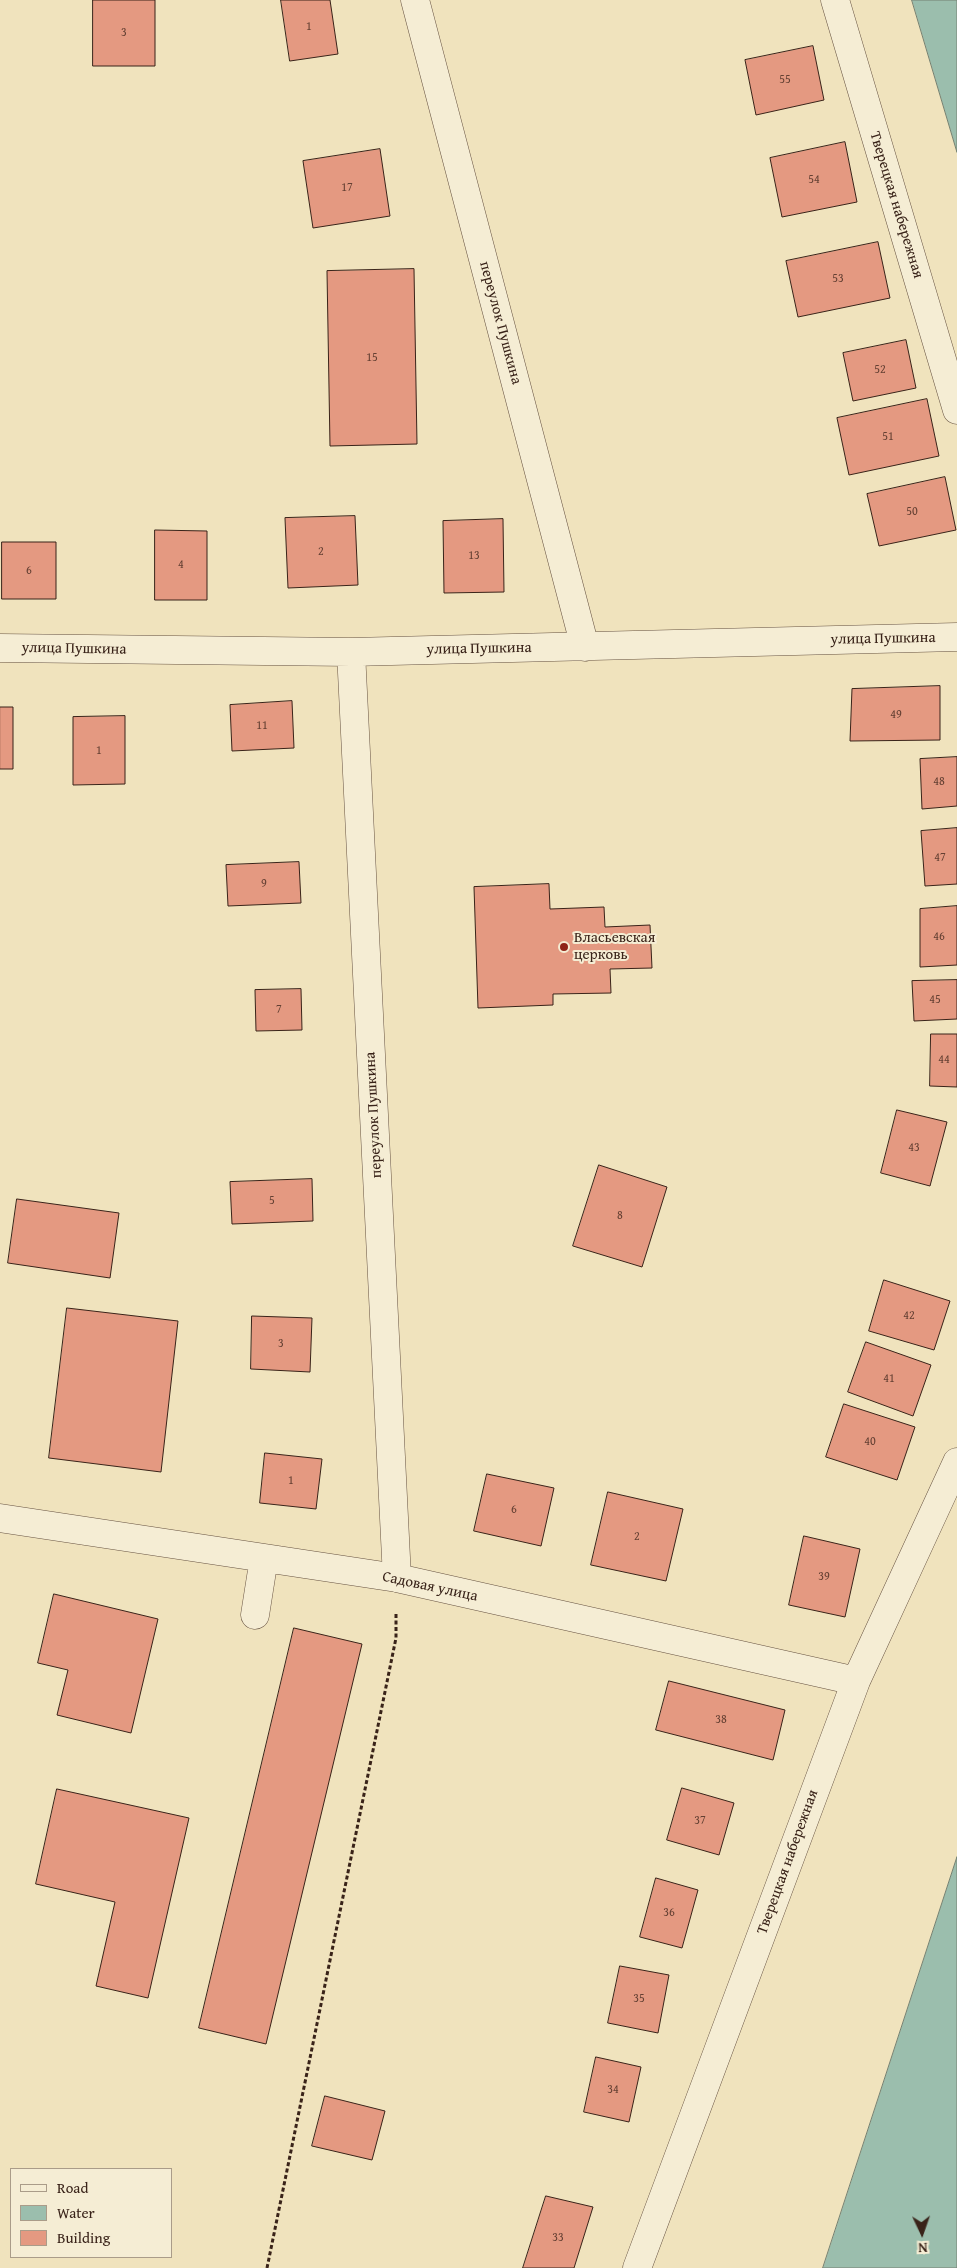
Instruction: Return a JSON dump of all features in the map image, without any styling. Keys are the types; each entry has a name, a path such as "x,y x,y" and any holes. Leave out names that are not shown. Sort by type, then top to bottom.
{"street":[{"name":"переулок Пушкина","path":"415,0 584,647"},
{"name":"Тверецкая набережная","path":"835,0 957,410"},
{"name":"улица Пушкина","path":"0,648 351,652 957,637"},
{"name":"переулок Пушкина","path":"351,652 397,1578"},
{"name":"Тверецкая набережная","path":"637,2268 856,1681 957,1462"},
{"name":"Садовая улица","path":"0,1518 397,1578 856,1681"},
{"path":"255,1615 264,1558"}],"path":[{"path":"267,2268 396,1638 397,1578"}],"water":[{"path":"912,0 957,0 957,152"},
{"path":"957,1857 957,2268 823,2268"}],"building":[{"path":"93,0 155,0 155,66 93,66"},
{"path":"281,0 330,0 338,54 290,61"},
{"path":"813,46 824,100 756,115 745,60"},
{"path":"845,142 857,202 782,217 770,158"},
{"path":"380,149 390,216 313,228 303,161"},
{"path":"878,242 890,298 798,317 786,261"},
{"path":"414,269 417,444 330,446 327,271"},
{"path":"906,340 916,388 853,401 843,353"},
{"path":"927,399 939,456 849,475 837,418"},
{"path":"945,477 956,530 879,546 867,494"},
{"path":"355,516 358,585 288,588 285,518"},
{"path":"503,519 504,592 444,593 443,521"},
{"path":"155,530 207,531 207,600 155,600"},
{"path":"2,542 56,542 56,599 2,599"},
{"path":"940,686 940,740 850,741 852,689"},
{"path":"292,701 294,748 232,751 230,705"},
{"path":"0,707 13,707 13,769 0,769"},
{"path":"125,716 125,784 73,785 73,717"},
{"path":"957,757 957,806 922,809 920,759"},
{"path":"957,828 957,884 925,886 921,831"},
{"path":"299,862 301,903 228,906 226,865"},
{"name":"Власьевская церковь","path":"549,884 550,909 604,907 605,927 650,925 652,968 610,969 611,993 553,994 553,1005 478,1008 474,887"},
{"path":"957,906 957,965 920,967 920,909"},
{"path":"957,980 957,1019 914,1021 912,981"},
{"path":"301,989 302,1030 256,1031 255,990"},
{"path":"931,1034 957,1034 957,1087 930,1086"},
{"path":"897,1110 947,1122 930,1186 881,1173"},
{"path":"599,1165 667,1187 642,1267 573,1246"},
{"path":"312,1179 313,1221 232,1224 230,1182"},
{"path":"17,1199 119,1213 110,1278 8,1263"},
{"path":"884,1280 950,1301 934,1350 869,1331"},
{"path":"67,1308 178,1321 161,1472 49,1458"},
{"path":"252,1316 312,1318 310,1372 251,1369"},
{"path":"866,1342 931,1365 913,1416 848,1392"},
{"path":"844,1404 915,1427 897,1480 826,1457"},
{"path":"265,1453 322,1459 316,1509 260,1503"},
{"path":"487,1474 554,1488 541,1546 474,1531"},
{"path":"608,1492 683,1509 666,1581 591,1565"},
{"path":"804,1536 860,1549 845,1617 789,1605"},
{"path":"54,1594 158,1619 131,1733 57,1715 68,1670 38,1663"},
{"path":"294,1628 362,1644 266,2044 199,2028"},
{"path":"669,1681 785,1710 773,1760 656,1730"},
{"path":"682,1788 734,1803 719,1855 667,1840"},
{"path":"57,1789 189,1818 148,1998 96,1986 115,1902 36,1884"},
{"path":"656,1878 698,1890 682,1948 640,1937"},
{"path":"620,1966 669,1975 658,2033 608,2023"},
{"path":"596,2057 641,2067 629,2122 584,2112"},
{"path":"325,2096 385,2111 372,2160 312,2146"},
{"path":"546,2196 593,2207 574,2268 523,2268"}],"place":[{"name":"Власьевская церковь","path":"564,947"}]}
